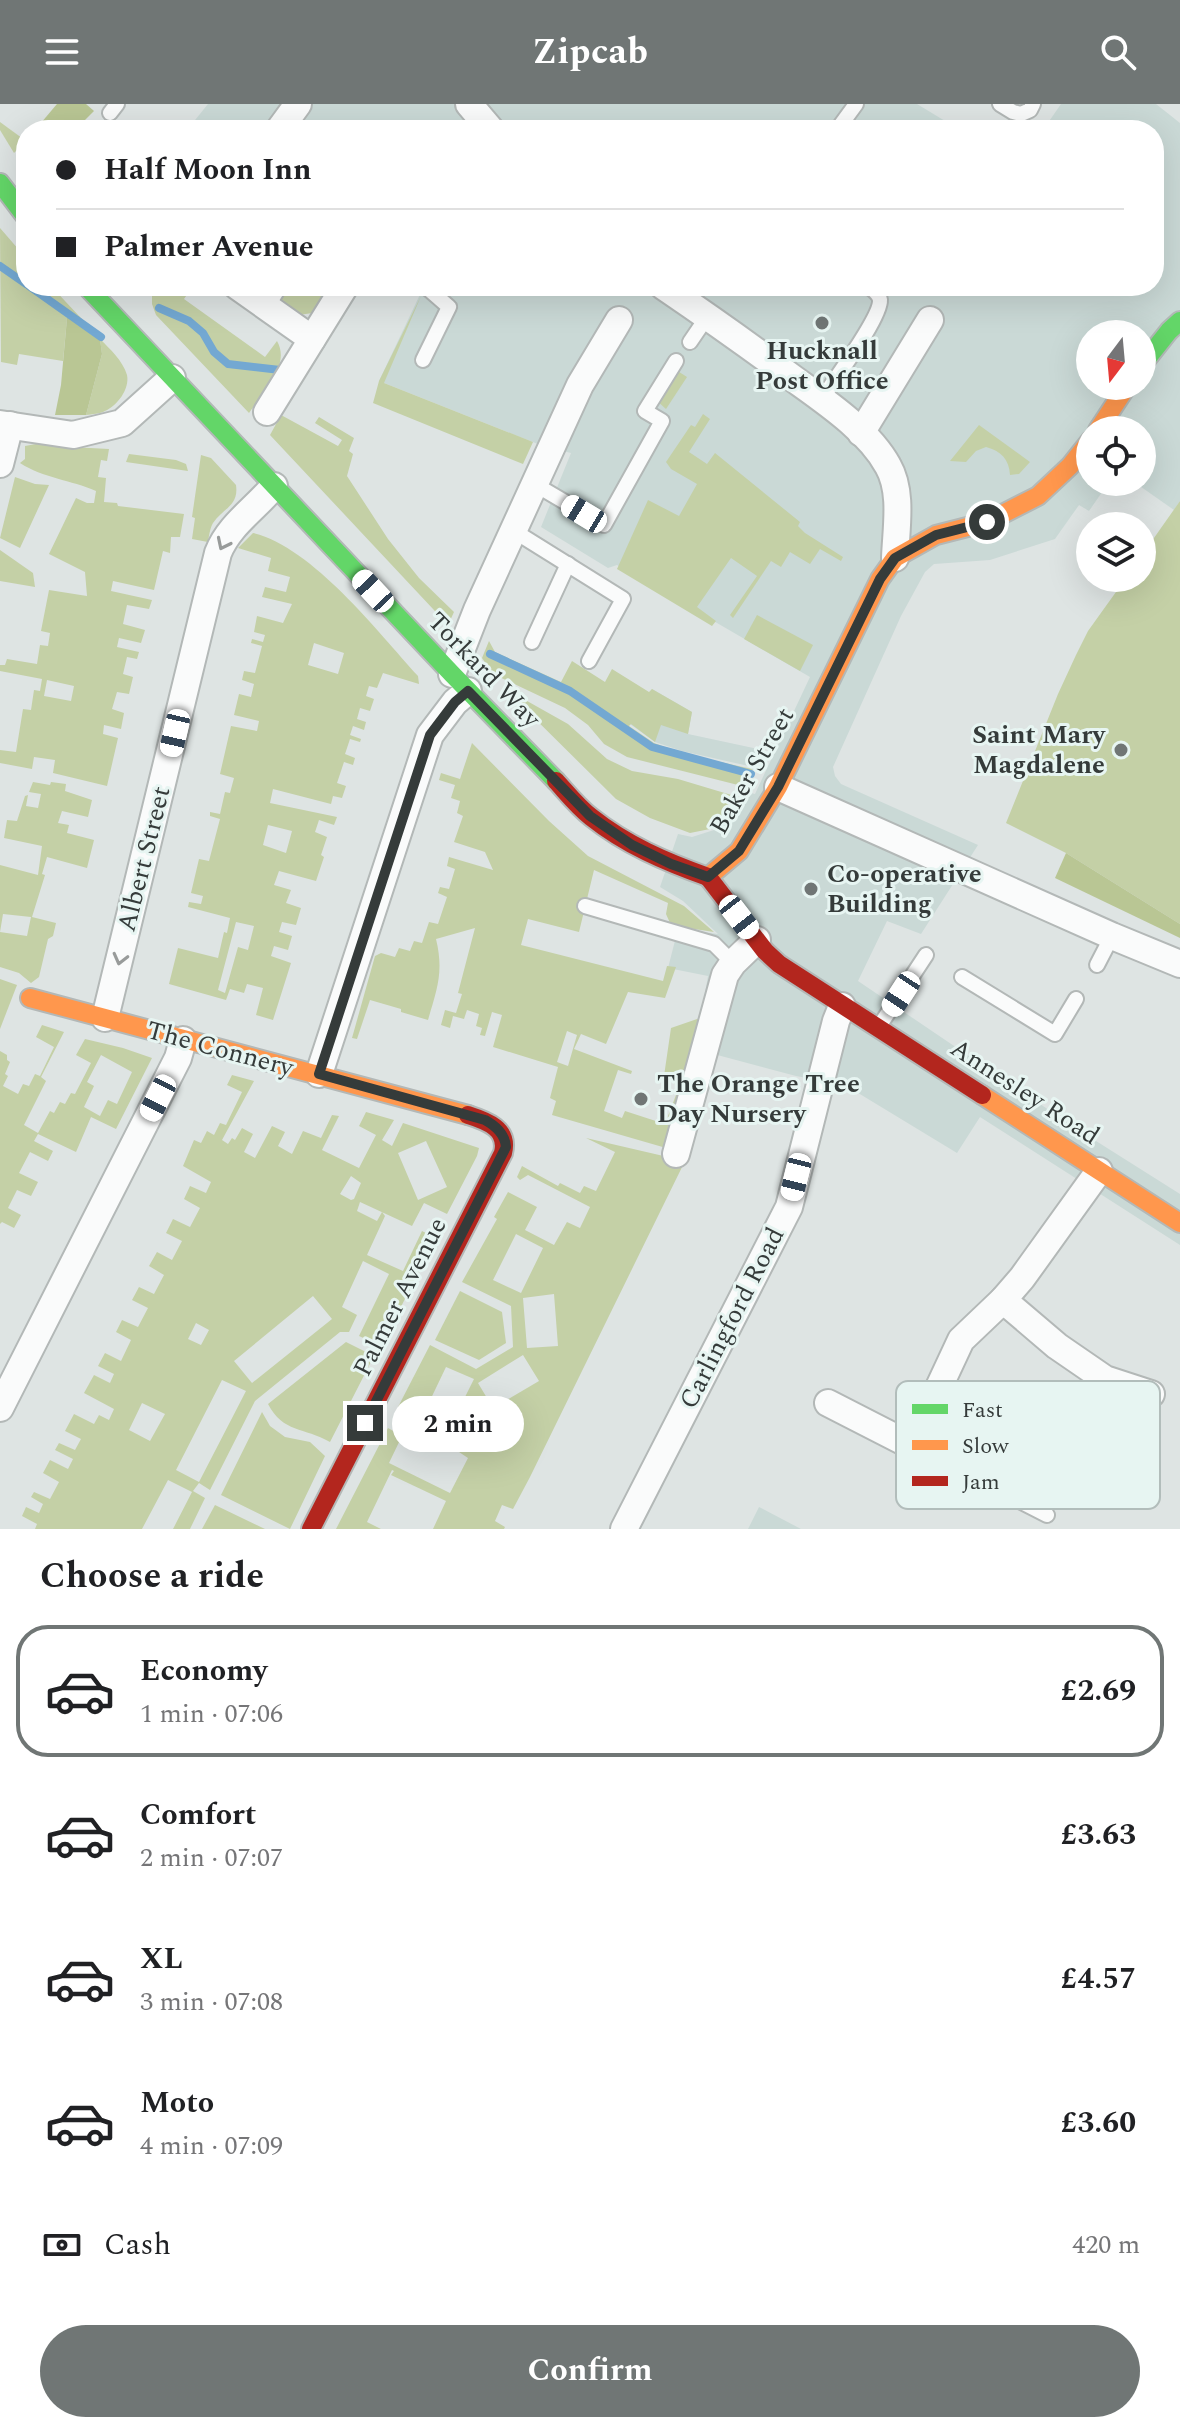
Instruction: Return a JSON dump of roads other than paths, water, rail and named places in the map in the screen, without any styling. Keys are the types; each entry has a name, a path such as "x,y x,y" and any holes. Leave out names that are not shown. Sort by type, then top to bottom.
{"street":[{"path":"469,104 483,120"},
{"path":"0,183 16,204"},
{"name":"Torkard Way","path":"103,296 172,378 590,816 632,845 708,877"},
{"path":"267,412 339,296"},
{"path":"677,296 822,399 871,442 893,478 895,558"},
{"path":"273,297 312,339"},
{"path":"319,1074 430,735 455,702 477,610 580,385 619,320"},
{"path":"861,433 930,320"},
{"path":"1156,336 1180,321"},
{"path":"0,464 5,425 73,435 122,423 172,378"},
{"path":"895,558 936,535 987,522 1038,496 1076,458"},
{"name":"Albert Street","path":"105,1018 218,553 223,539 232,528 274,486"},
{"name":"Baker Street","path":"708,877 739,851 778,787 880,579 895,558"},
{"path":"778,787 1180,964"},
{"path":"708,877 779,964 842,1006"},
{"path":"676,1154 721,985 733,963 757,940"},
{"name":"The Connery","path":"30,998 485,1120 500,1131"},
{"name":"Annesley Road","path":"842,1006 1180,1223"},
{"name":"Carlingford Road","path":"624,1529 789,1207 842,1006"},
{"path":"0,1408 172,1070 183,1040"},
{"name":"Palmer Avenue","path":"311,1529 506,1147 500,1131"},
{"path":"942,1381 961,1340 1022,1278 1099,1171"},
{"path":"1003,1300 1057,1346 1110,1381"},
{"path":"828,1403 896,1437"}],"lane":[{"path":"1000,104 1021,114 1030,110 1033,104"},
{"path":"423,360 449,307 436,296"},
{"path":"822,399 875,318 880,302 878,296"},
{"path":"690,342 707,317"},
{"path":"536,485 604,525 662,421 645,411 676,361"},
{"path":"514,531 623,599 589,661"},
{"path":"532,642 568,564"},
{"path":"585,906 714,944 733,963"},
{"path":"1097,965 1112,936"},
{"path":"878,1029 926,955"},
{"path":"962,977 1055,1034 1076,999"},
{"path":"1035,1509 1047,1515"}],"waterway":[{"path":"0,266 16,277"},
{"path":"43,296 101,337"},
{"path":"159,308 189,321 228,364 280,370"},
{"path":"490,654 570,691 652,747 751,774"}],"place":[{"name":"Hucknall Post Office","path":"822,323"},
{"name":"Saint Mary Magdalene","path":"1121,750"},
{"name":"Co-operative Building","path":"811,889"},
{"name":"The Orange Tree Day Nursery","path":"641,1099"}]}
